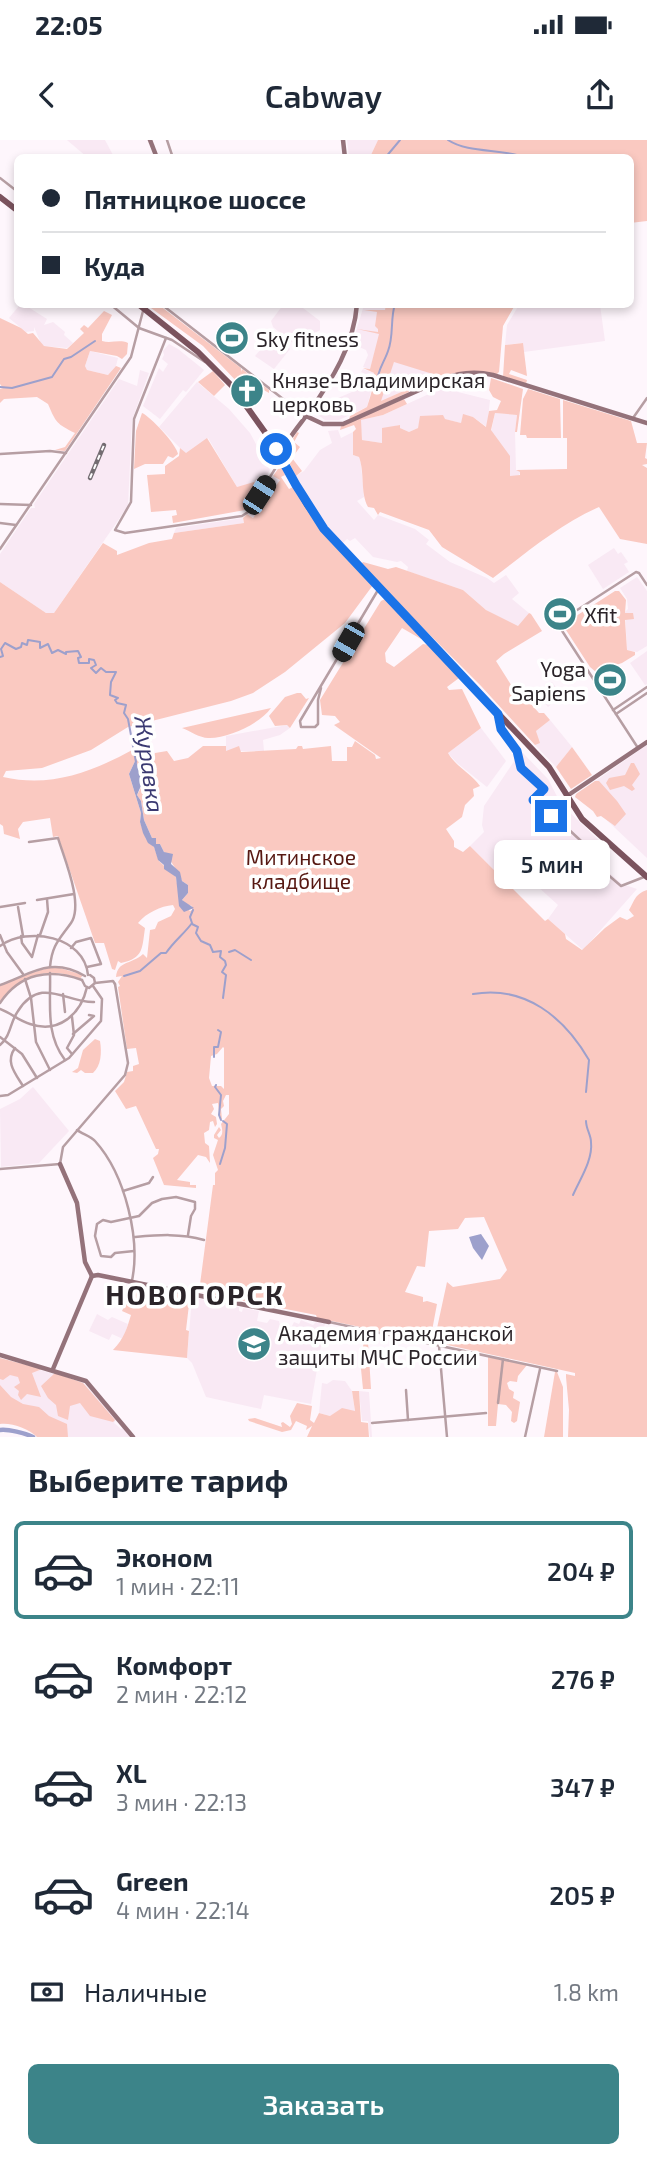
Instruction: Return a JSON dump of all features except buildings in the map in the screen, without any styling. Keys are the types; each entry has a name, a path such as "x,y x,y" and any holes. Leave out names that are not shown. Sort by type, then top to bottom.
{"main road":[{"path":"145,308 221,375 280,453"},
{"path":"146,308 218,366 233,383 273,438 322,524 549,767 585,818 645,877"},
{"path":"380,588 550,762 568,796"}],"street":[{"path":"0,178 14,189"},
{"path":"115,308 139,328 166,338 221,375"},
{"path":"1,547 131,357 143,308"},
{"path":"166,308 306,416 323,424 343,424 444,379 457,374 475,373 493,375 647,423"},
{"path":"166,338 134,419 131,502 115,530 125,533 242,516 247,512 280,453 321,395 342,359 352,334 356,308"},
{"path":"634,419 647,398"},
{"path":"634,419 647,404"},
{"path":"273,438 281,444 288,442"},
{"path":"0,454 50,451 66,453"},
{"path":"0,505 31,505"},
{"path":"0,523 16,525"},
{"path":"638,748 557,623 636,572 647,585"},
{"path":"315,702 317,726 301,727 300,721 315,702 380,588"},
{"path":"615,712 647,687"},
{"path":"615,712 647,693"},
{"path":"494,709 499,716 501,729 518,756 521,768 544,789 533,800 548,809 553,817 595,854 598,865 621,886 645,877"},
{"path":"541,812 647,742"},
{"path":"539,805 544,816 553,817"},
{"path":"547,816 548,809"},
{"path":"29,842 58,838 74,894 73,922 57,940 50,967"},
{"path":"37,900 74,894"},
{"path":"18,906 22,943 32,957 48,912 47,899"},
{"path":"0,906 25,903"},
{"path":"0,935 1,944 23,974"},
{"path":"1,944 22,936 39,935 57,940 82,958 87,967 87,975 82,980"},
{"path":"71,948 76,942 91,938 102,964 87,967"},
{"path":"0,985 23,974 50,967 87,975 94,982 102,999 101,1021 72,1054 8,1096 0,1096"},
{"path":"0,1003 25,979 50,974 59,973 82,980 87,987"},
{"path":"50,974 51,1026 55,1045 65,1060"},
{"path":"25,979 32,998 38,1048 50,1070"},
{"path":"0,1009 34,1026 51,1026 72,1017 83,1002 87,987 94,982 113,981 127,1056 126,1069 120,1082 63,1147 60,1164 77,1203 85,1262 92,1276 53,1369"},
{"path":"0,1045 21,1006 32,998 50,992 83,1002 94,1002"},
{"path":"63,994 65,1012"},
{"path":"72,1054 67,1048 74,1034 92,1016 102,1014"},
{"path":"72,1017 74,1034"},
{"path":"73,1028 79,1028"},
{"path":"0,1037 26,1059 37,1078"},
{"path":"15,1048 10,1055 10,1062 23,1086"},
{"path":"77,1130 94,1139 120,1180 133,1237 135,1266 131,1283"},
{"path":"0,1169 60,1164"},
{"path":"123,1191 149,1183 153,1177"},
{"path":"134,1251 103,1257 95,1236 96,1227 101,1220 111,1222 139,1216 157,1200 175,1197 195,1202 188,1236"},
{"path":"133,1237 161,1234 204,1240"},
{"path":"92,1276 98,1275 557,1370"},
{"path":"439,1346 447,1437"},
{"path":"0,1355 53,1369 88,1383 133,1437"},
{"path":"498,1404 503,1359"},
{"path":"526,1437 540,1367"},
{"path":"406,1390 408,1420"},
{"path":"372,1423 486,1413"}],"shaded area":[{"path":"67,140 105,140 112,154 83,154"},
{"path":"347,140 378,140 371,154 349,154"},
{"path":"17,308 30,308 47,319 44,325 53,322 73,343 67,348 42,346 34,327 34,331 26,332 9,318"},
{"path":"281,308 303,308 320,321 320,330 300,342 293,343 273,327 271,321"},
{"path":"363,308 386,308 371,310 377,312 380,334 370,369 363,367 368,355 366,350 352,344"},
{"path":"517,308 600,308 605,341 524,352 522,343 505,345 507,325"},
{"path":"278,339 290,349 274,369 255,356 269,340"},
{"path":"169,344 204,370 186,392 183,390 160,419 143,406 159,368 163,372 168,364 162,359 163,351"},
{"path":"90,351 118,358 116,366 108,375 87,370 85,366"},
{"path":"394,361 437,375 380,402"},
{"path":"363,369 375,376 367,407 339,420 325,420 318,415 324,404 359,389 366,374 361,372"},
{"path":"140,370 149,373 132,420 128,506 54,613 46,613 0,582 0,554 31,508 35,508 34,504 119,379 137,386"},
{"path":"197,382 229,409 250,433 270,470 267,475 252,484 237,487 208,438 186,454 159,427"},
{"path":"442,388 490,400 487,427 473,417 463,415 461,423 444,419 419,424 418,428 409,432 399,425 386,429 382,443 362,440 360,420 383,415"},
{"path":"495,413 517,415 516,470 521,472 518,476 509,476 491,432"},
{"path":"338,430 341,438 354,433 353,455 359,457 361,464 364,497 357,501 374,520 378,515 415,529 429,540 426,544 450,562 494,583 506,575 519,593 512,599 529,613 518,627 486,610 463,590 407,571 408,567 401,561 373,557 355,538 350,541 347,539 342,544 337,540 320,518 296,476 304,471 320,450 332,443 328,431"},
{"path":"273,476 280,480 253,518 247,514"},
{"path":"243,518 244,523 174,533 176,528"},
{"path":"614,548 618,554 621,552 628,562 624,564 629,572 603,589 588,565"},
{"path":"637,577 647,591 647,646 637,652 627,650 627,599 620,588"},
{"path":"647,651 647,684 645,685 630,663"},
{"path":"552,682 562,695 548,707 537,694"},
{"path":"550,720 572,747 556,767 535,745 539,743 536,731"},
{"path":"287,725 290,728 280,735 263,740 264,751 226,751 226,736"},
{"path":"481,728 506,761 487,787 448,753"},
{"path":"647,745 647,858 578,793"},
{"path":"521,751 548,779 561,804 609,850 601,866 622,884 637,889 583,950 548,919 558,905 507,859 495,871 470,846 484,832 484,806"},
{"path":"33,1087 69,1131 39,1163 1,1167 0,1109 20,1099"},
{"name":"Академия гражданской защиты МЧС России","path":"192,1297 239,1307 242,1312 243,1308 259,1311 257,1321 267,1323 270,1319 279,1321 280,1326 291,1328 294,1322 299,1324 301,1320 313,1325 316,1322 325,1323 311,1404 264,1395 261,1409 206,1397 192,1363 187,1358"},
{"path":"97,1314 108,1320 112,1317 128,1324 123,1339 112,1334 109,1340 89,1331"},
{"path":"0,1358 84,1383 116,1419 114,1423 131,1437 65,1437 0,1417"},
{"path":"333,1380 345,1381 352,1391 355,1412 330,1416 319,1413 322,1383 327,1384"},
{"path":"359,1391 369,1392 372,1437 368,1421 362,1421"}],"green space":[{"path":"378,140 647,140 647,221 634,223 634,154 371,154"},
{"path":"151,308 163,308 241,368 241,372 242,369 269,390 269,393 262,389 257,391 255,384 247,384 242,389 241,383 239,384 203,346"},
{"path":"513,308 503,326 499,372 496,375 468,372 412,391 411,388 436,375 394,362 381,401 408,389 409,392 349,420 350,416 367,407 374,373 363,368 370,369 379,334 357,329 378,332 375,326 377,312 364,310"},
{"path":"104,311 112,315 102,334 102,341 128,343 127,354 122,359 90,351 85,366 87,370 108,375 116,366 121,368 65,451 55,450 65,447 75,433 58,422 48,404 37,397 4,399 0,403 0,389 3,388 0,384 0,318 28,334 33,333 44,346 67,349 84,333 80,329 84,325 88,328"},
{"path":"523,343 527,376 511,370 509,374 527,380 526,384 503,377 505,345"},
{"path":"213,371 225,385 214,396 198,382"},
{"path":"491,378 523,389 517,432 517,415 495,413 491,430 510,456 510,476 520,475 516,470 567,469 567,438 563,438 563,400 631,421 637,443 647,443 647,464 642,465 647,468 647,544 620,539 599,507 557,530 493,578 442,547 429,530 380,512 378,515 374,508 368,507 361,463 359,457 353,455 353,432 356,429 354,425 340,430 341,426 404,399 407,404 383,415 361,420 362,440 382,443 382,428 400,425 400,428 409,432 418,428 420,416 443,415 445,419 461,423 463,414 473,417 486,427 489,411 497,410 501,401 493,397 489,390"},
{"path":"528,389 560,399 561,438 527,438 526,435 520,435 523,399"},
{"path":"142,413 163,431 178,454 173,458 168,456 163,464 145,464 134,469 136,431"},
{"path":"297,432 299,433 294,442 300,447 292,458 302,471 296,476 284,453"},
{"path":"207,438 237,487 254,482 259,490 245,510 173,523 172,516 177,515 176,510 151,512 147,475 165,474 165,466 179,456 180,448 186,453"},
{"name":"Митинское кладбище","path":"282,466 285,475 281,477 289,489 293,487 317,525 373,585 345,623 285,672 253,693 128,727 91,750 42,768 6,771 3,777 38,780 71,776 103,765 134,749 145,753 146,761 152,761 155,753 167,751 174,761 188,758 203,746 226,746 226,751 239,746 241,752 296,749 298,746 303,749 331,746 332,761 347,761 347,747 352,747 355,741 375,755 376,759 381,758 334,725 340,722 335,716 322,715 320,700 381,601 385,599 422,637 421,639 402,628 385,653 386,662 394,667 423,644 429,645 459,678 447,687 449,690 462,689 481,728 448,753 480,786 473,789 474,796 465,805 462,817 446,829 454,841 454,847 463,852 470,846 545,921 548,919 565,934 566,939 582,950 620,917 627,920 634,916 629,910 638,895 647,890 647,1437 568,1437 566,1374 575,1376 575,1373 434,1342 447,1282 453,1287 500,1279 507,1270 484,1217 465,1218 458,1229 429,1231 425,1267 417,1266 405,1292 423,1297 423,1302 437,1304 428,1341 199,1292 213,1185 218,1170 213,1155 218,1140 214,1135 219,1127 221,1130 217,1135 219,1138 222,1135 221,1124 229,1114 229,1095 226,1095 223,1101 222,1119 220,1120 218,1103 212,1104 214,1109 211,1114 216,1117 217,1124 215,1127 213,1121 210,1122 209,1130 204,1133 205,1143 209,1146 210,1163 206,1157 198,1155 177,1180 190,1182 190,1185 196,1185 196,1188 164,1185 153,1158 159,1149 156,1149 136,1106 126,1109 115,1091 124,1082 127,1072 133,1071 133,1066 139,1064 136,1048 127,1049 118,987 122,976 116,977 117,972 122,965 143,954 147,958 150,930 155,929 158,922 171,916 175,909 173,905 164,907 141,919 138,923 145,928 138,955 129,961 118,961 115,970 112,969 104,943 95,943 58,836 53,837 50,818 23,822 18,829 20,839 4,834 0,824 0,582 46,613 54,613 103,543 117,551 117,555 149,543 172,539 174,533 244,523 243,518 247,514 253,518 280,480 273,476","holes":["136,759 143,784 137,795 141,801 144,820 152,838 156,839 156,844 160,844 182,881 188,885 188,893 182,900 192,906 190,911 180,903 176,877 159,861 154,847 146,839 129,774","224,1048 224,1089 221,1086 212,1086 209,1078 211,1056"]},
{"path":"363,562 388,569 396,567 463,590 486,610 518,626 531,614 542,631 496,661 518,696 550,720 536,731 540,743 535,745 481,686 375,580 361,564"},
{"path":"615,591 619,591 626,600 625,613 633,613 634,619 625,620 627,650 635,652 635,655 622,663 596,672 566,630 566,625"},
{"path":"297,693 309,698 290,728 287,725 275,726 269,716 285,697"},
{"path":"271,708 251,725 216,738 198,736 182,728"},
{"path":"572,747 592,775 571,789 556,767"},
{"path":"631,763 634,763 640,774 632,785 635,789 632,791 624,786 610,790 606,783 609,778 625,775"},
{"path":"595,781 599,781 626,814 615,826 601,816 597,817 575,797"},
{"path":"48,968 60,968 83,975 80,979 57,973 36,975 17,985 0,1001 0,986"},
{"path":"95,1039 100,1041 101,1050 96,1070 93,1073 81,1070 72,1072 78,1068 83,1050"},
{"path":"134,1285 190,1296 186,1330 189,1331 187,1358 113,1350 122,1338 131,1315 122,1311"},
{"path":"364,1342 368,1342 371,1389 363,1389 360,1359"},
{"path":"488,1357 527,1365 518,1376 517,1382 507,1383 509,1389 514,1392 513,1398 520,1402 517,1421 514,1423 511,1421 512,1412 506,1405 498,1404 496,1426 488,1426"},
{"path":"0,1358 42,1369 32,1373 41,1397 27,1394 21,1400 19,1391 14,1387 20,1383 18,1377 10,1375 0,1379"},
{"path":"555,1372 563,1387 563,1437 544,1437"},
{"path":"55,1373 83,1383 115,1420 113,1422 90,1416 80,1403 70,1406 68,1420 58,1416 56,1405 41,1386"},
{"path":"0,1385 11,1397 23,1404 39,1407 49,1416 67,1424 68,1437 37,1437 20,1427 0,1424"},
{"path":"352,1391 359,1391 361,1422 368,1423 369,1437 307,1437 312,1426 306,1430 307,1426 296,1421 291,1430 282,1432 248,1419 255,1418 282,1427 283,1422 290,1427 290,1416 297,1403 312,1406 310,1420 314,1423 319,1413 330,1416 342,1408 355,1411"}],"water":[{"path":"136,759 143,781 137,795 141,801 144,820 152,838 156,838 156,844 160,844 164,852 173,854 171,864 180,872 182,881 188,885 188,893 182,900 194,908 184,912 179,906 176,877 164,869 154,847 148,843 143,833 141,813 129,774"},
{"path":"481,1234 489,1246 482,1260 469,1237"}],"waterway":[{"path":"388,154 400,140"},
{"path":"448,140 466,147 512,154"},
{"path":"377,384 379,371 390,345 394,308"},
{"path":"0,387 12,388 52,377 64,359 95,341"},
{"name":"Журавка","path":"0,657 3,656 1,649 5,643 16,649 21,647 22,643 27,645 28,640 40,642 40,648 48,644 52,653 58,650 66,654 78,651 81,657 78,658 79,663 94,660 96,665 91,668 96,673 101,668 106,672 116,672 111,682 110,695 118,698 115,700 117,703 126,705 124,713 128,719 136,762"},
{"path":"124,976 140,971 161,953 166,953 192,923 190,917 193,910"},
{"name":"Журавка","path":"192,924 198,927 196,933 201,941 210,945 213,952 221,951 220,957 226,965 222,972 226,975 223,998"},
{"path":"229,952 235,950 251,960"},
{"path":"473,994 510,994 526,1000 555,1018 568,1030 589,1060 586,1092"},
{"name":"Журавка","path":"214,1057 214,1047 218,1047 221,1032 218,1030"},
{"name":"Журавка","path":"216,1085 221,1095 221,1120"},
{"name":"Журавка","path":"220,1164 225,1148 227,1124 223,1121"},
{"path":"573,1195 590,1156 591,1139 586,1121"},
{"path":"0,1430 33,1437"}],"railway":[{"path":"90,478 104,445"}],"place":[{"name":"Sky fitness","path":"232,338"},
{"name":"Князе-Владимирская церковь","path":"247,391"},
{"name":"Xfit","path":"560,614"},
{"name":"Yoga Sapiens","path":"610,680"},
{"name":"Академия гражданской защиты МЧС России","path":"254,1344"}],"district":[{"name":"НОВОГОРСК","path":"195,1294"}],"route":[{"path":"276,449 324,529 498,714 501,729 517,751 519,766 544,789 533,800 539,805 542,815 551,816"}]}
